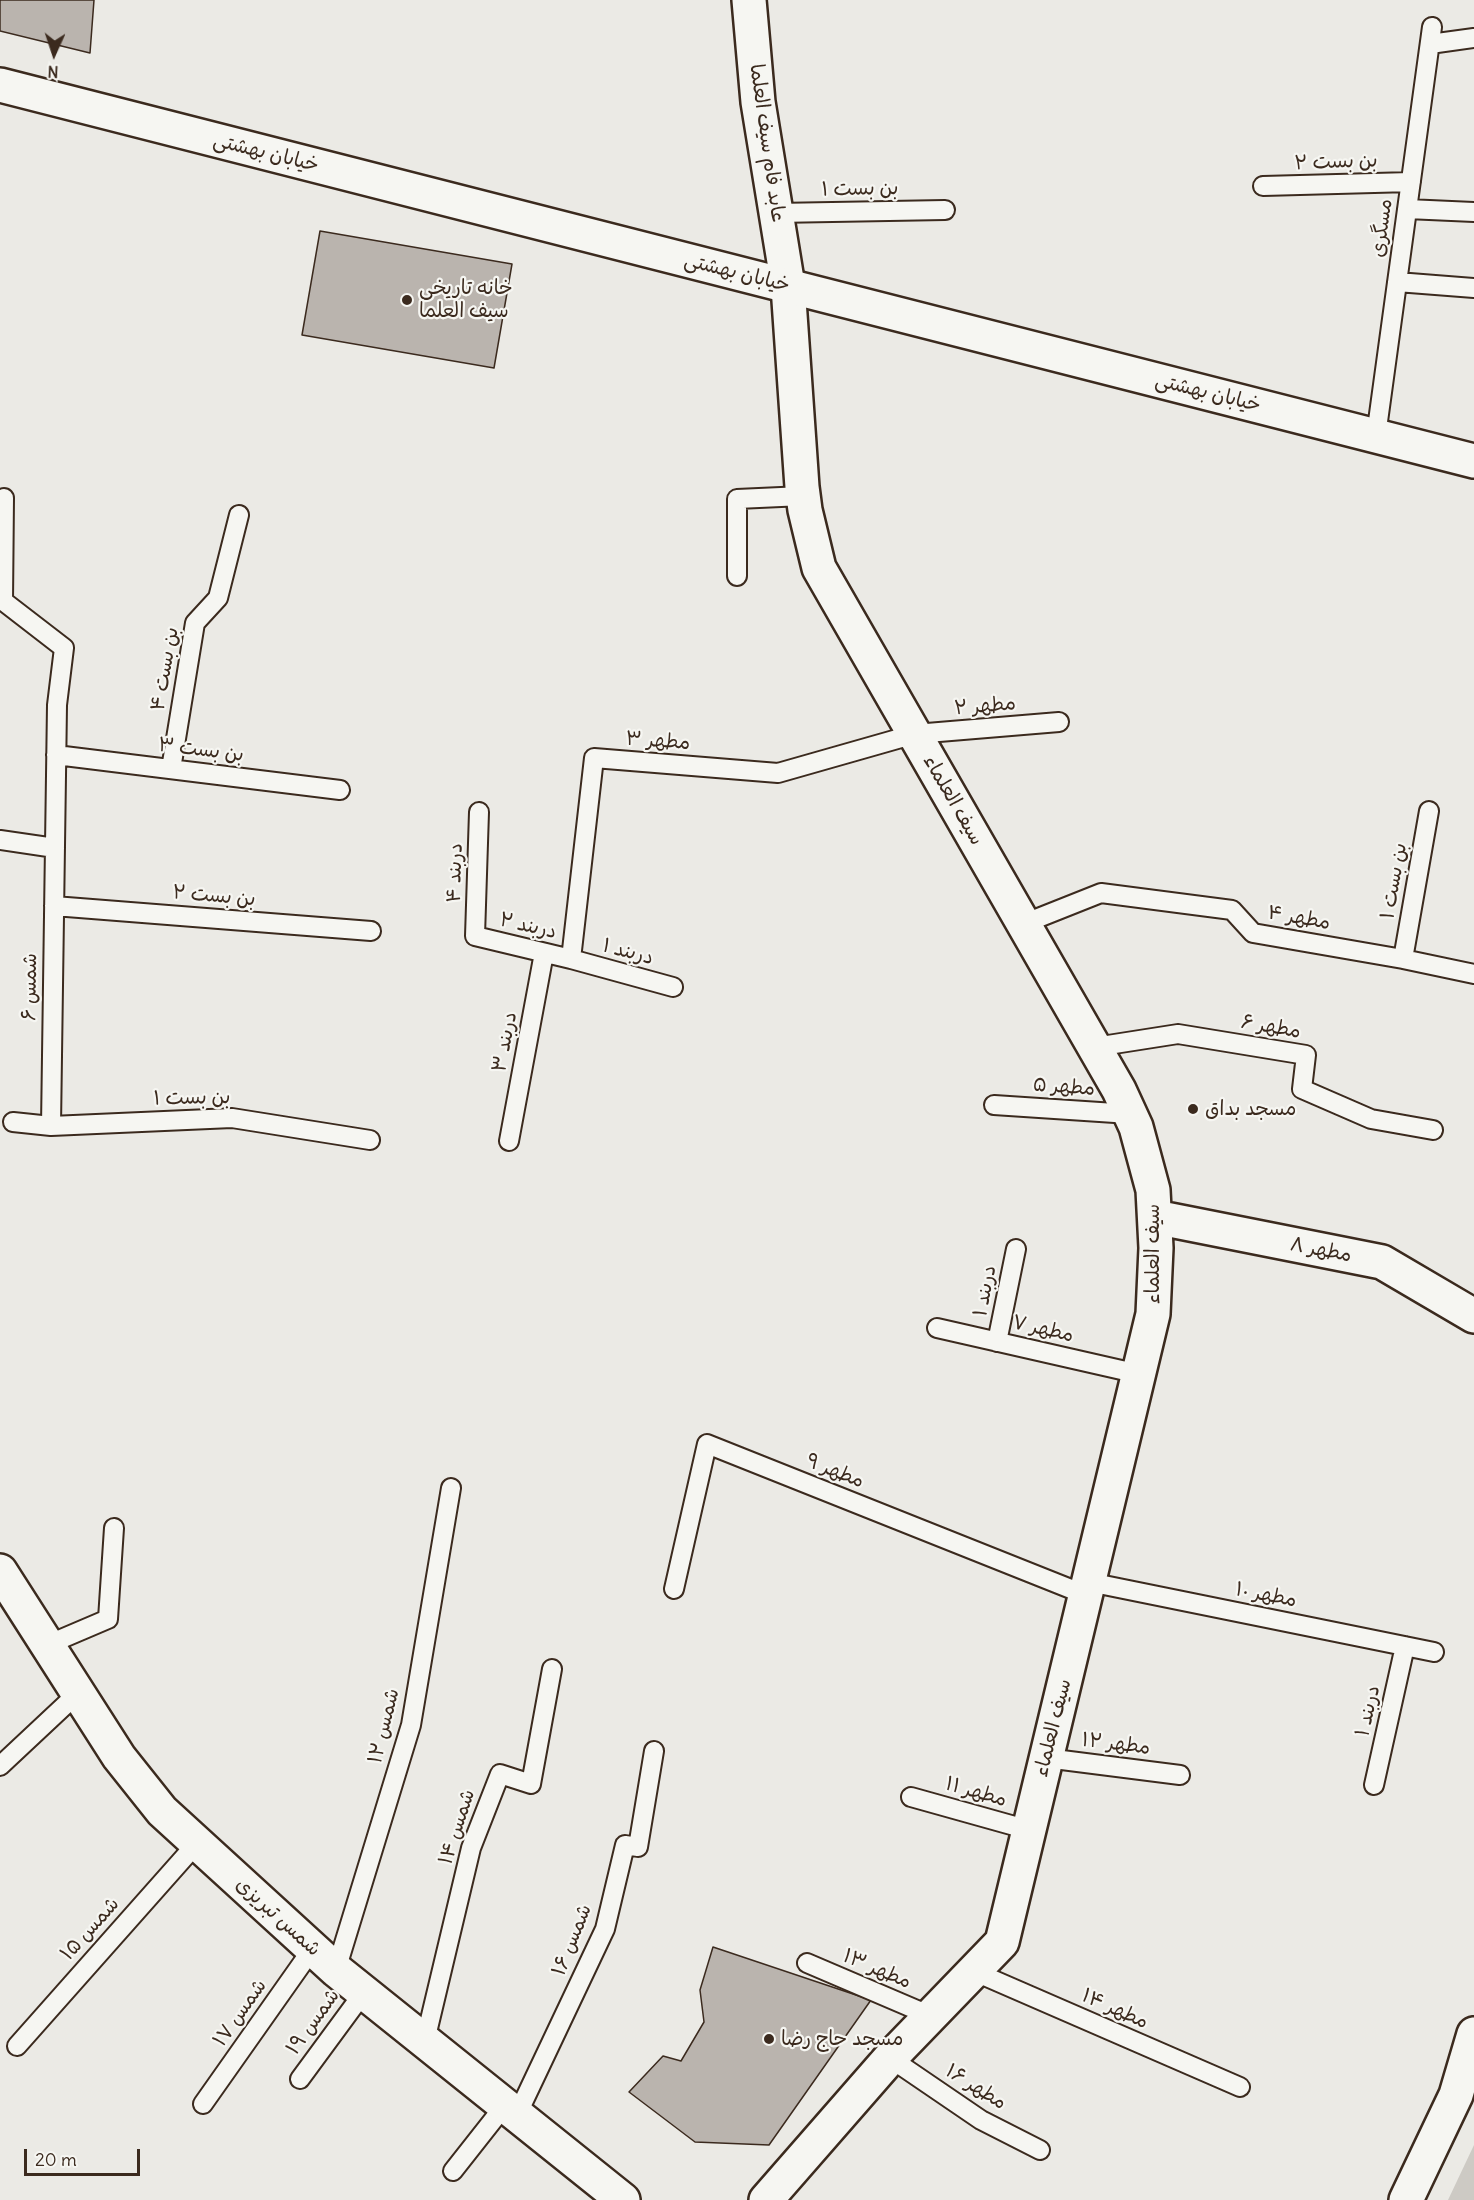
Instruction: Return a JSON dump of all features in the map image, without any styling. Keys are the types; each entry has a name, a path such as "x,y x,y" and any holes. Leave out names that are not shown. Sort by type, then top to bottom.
{"street":[{"name":"عابد فام سیف العلما","path":"749,0 758,102 788,286"},
{"name":"خیابان بهشتی","path":"0,85 1474,461"},
{"name":"سیف العلماء","path":"766,2200 890,2058 1002,1942 1153,1314 1156,1248 1153,1190 1130,1114 1095,1047 819,568 803,496 788,286"},
{"name":"مطهر ۸","path":"1155,1217 1382,1262 1474,1316"},
{"name":"شمس تبریزی","path":"0,1571 119,1757 162,1811 324,1959 623,2200"},
{"path":"1406,2200 1456,2095 1474,2034"}],"lane":[{"name":"مسگری","path":"1376,436 1431,35 1474,38"},
{"name":"بن بست ۲","path":"1263,186 1411,182"},
{"path":"1407,209 1474,212"},
{"name":"بن بست ۱","path":"776,213 945,210"},
{"path":"1397,282 1474,288"},
{"path":"737,576 736,499 803,496"},
{"name":"شمس ۶","path":"4,498 3,601 64,648 57,705 51,1126"},
{"name":"بن بست ۴","path":"171,769 195,623 218,598 239,515"},
{"name":"مطهر ۲","path":"915,734 1059,722"},
{"name":"مطهر ۳","path":"571,959 594,758 778,773 915,734"},
{"name":"بن بست ۳","path":"56,755 339,790"},
{"name":"بن بست ۱","path":"1403,959 1429,811"},
{"name":"دربند ۴","path":"475,936 479,812"},
{"path":"0,840 55,848"},
{"name":"مطهر ۴","path":"1023,924 1101,893 1232,910 1253,933 1474,974"},
{"name":"بن بست ۲","path":"54,906 371,931"},
{"name":"دربند ۲","path":"475,936 571,959"},
{"name":"دربند ۳","path":"509,1141 544,953"},
{"name":"دربند ۱","path":"571,959 673,987"},
{"name":"مطهر ۶","path":"1095,1047 1178,1034 1305,1054 1302,1089 1371,1119 1433,1130"},
{"name":"مطهر ۵","path":"994,1105 1130,1114"},
{"name":"بن بست ۱","path":"13,1122 51,1126 232,1118 370,1140"},
{"name":"دربند ۱","path":"997,1342 1016,1249"},
{"name":"مطهر ۷","path":"937,1328 1139,1374"},
{"name":"مطهر ۹","path":"674,1589 707,1444 1087,1588"},
{"name":"شمس ۱۲","path":"324,1959 411,1725 451,1488"},
{"path":"47,1645 108,1619 114,1528"},
{"name":"مطهر ۱۰","path":"1087,1588 1434,1652"},
{"name":"دربند ۱","path":"1374,1785 1405,1646"},
{"name":"شمس ۱۴","path":"425,2041 471,1848 500,1774 531,1784 552,1669"},
{"path":"0,1766 78,1693"},
{"name":"شمس ۱۶","path":"511,2110 605,1929 625,1845 638,1847 654,1751"},
{"name":"مطهر ۱۲","path":"1046,1758 1180,1775"},
{"name":"مطهر ۱۱","path":"911,1797 1029,1830"},
{"name":"شمس ۱۵","path":"17,2046 197,1843"},
{"name":"شمس ۱۷","path":"203,2104 324,1959"},
{"name":"مطهر ۱۳","path":"807,1963 931,2016"},
{"name":"مطهر ۱۴","path":"973,1971 1240,2087"},
{"name":"شمس ۱۹","path":"300,2079 364,1992"},
{"name":"مطهر ۱۶","path":"890,2058 981,2120 1041,2150"},
{"path":"453,2171 511,2110"}],"shaded area":[{"path":"1474,2145 1474,2200 1448,2200"}],"building":[{"path":"0,0 94,0 90,53 0,31"},
{"name":"خانه تاریخی سیف العلما","path":"320,231 512,264 494,368 302,335"},
{"name":"مسجد حاج رضا","path":"713,1947 871,2000 769,2145 695,2142 629,2092 663,2056 681,2061 704,2022 700,1990"}],"place":[{"name":"خانه تاریخی سیف العلما","path":"407,300"},
{"name":"مسجد بداق","path":"1193,1109"},
{"name":"مسجد حاج رضا","path":"769,2039"}]}
